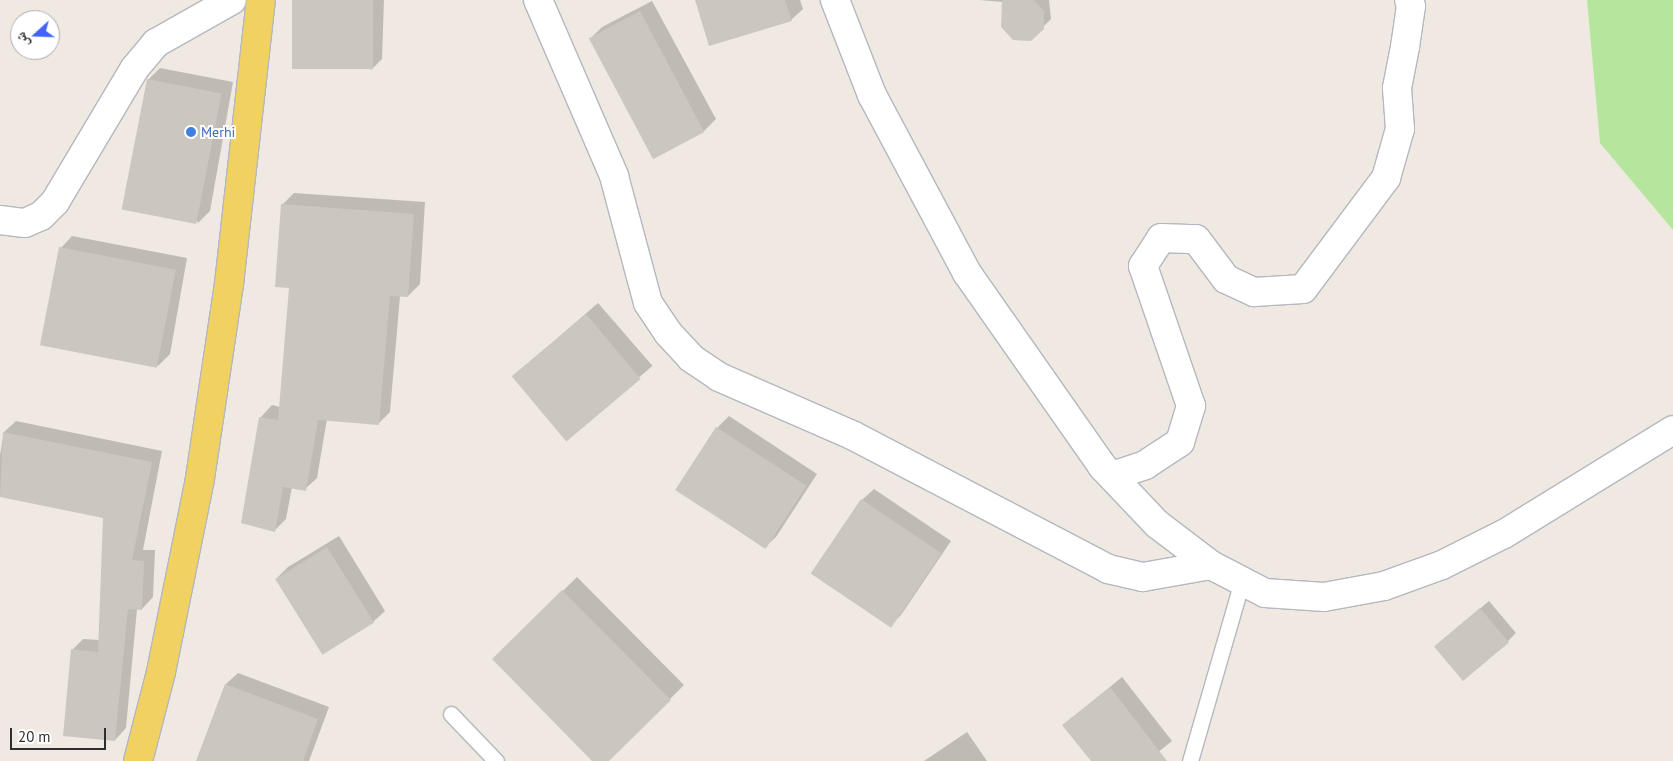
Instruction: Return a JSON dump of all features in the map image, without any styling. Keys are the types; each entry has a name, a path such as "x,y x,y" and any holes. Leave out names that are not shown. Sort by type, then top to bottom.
{"main road":[{"path":"138,761 161,672 200,478 229,284 261,0"}],"street":[{"path":"0,220 25,223 41,216 55,202 135,68 156,43 232,0"},
{"path":"538,0 614,176 648,303 668,333 691,358 719,377 852,435 906,466 1108,570 1143,577 1211,565"},
{"path":"1112,476 1145,465 1180,442 1190,406 1144,266 1152,252 1161,238 1196,239 1226,279 1254,292 1303,289 1386,178 1400,129 1397,88 1406,47 1411,6 1409,0"},
{"path":"838,3 872,95 967,273 1112,476 1157,524 1211,565 1242,582 1265,593 1324,597 1384,586 1442,565 1504,534 1673,430"}],"lane":[{"path":"1190,761 1242,582"},
{"path":"451,714 496,761"}],"green space":[{"path":"1587,0 1673,0 1673,230 1600,143"}],"building":[{"path":"292,0 373,0 373,69 292,69"},
{"path":"695,0 785,0 792,21 709,46"},
{"path":"1002,0 1034,0 1044,11 1044,29 1031,41 1013,40 1001,27"},
{"path":"640,11 704,132 653,159 589,38"},
{"path":"147,79 222,94 196,224 122,210"},
{"path":"281,204 414,214 408,297 390,296 379,425 318,420 306,491 283,487 275,532 241,523 259,417 278,420 289,288 275,287"},
{"path":"59,247 176,270 157,368 40,345"},
{"path":"586,314 641,379 566,441 512,376"},
{"path":"716,427 807,486 766,549 675,490"},
{"path":"3,432 152,462 132,560 144,561 142,610 128,609 115,741 63,736 71,649 98,652 103,518 0,497"},
{"path":"861,499 941,553 891,628 811,574"},
{"path":"327,547 374,622 322,655 275,579"},
{"path":"562,590 671,700 609,761 592,761 492,659"},
{"path":"1480,608 1509,642 1463,681 1434,647"},
{"path":"225,684 318,719 303,761 196,761"},
{"path":"1110,687 1167,761 1091,761 1062,725"}],"place":[{"name":"Merhi","path":"191,132"}]}
